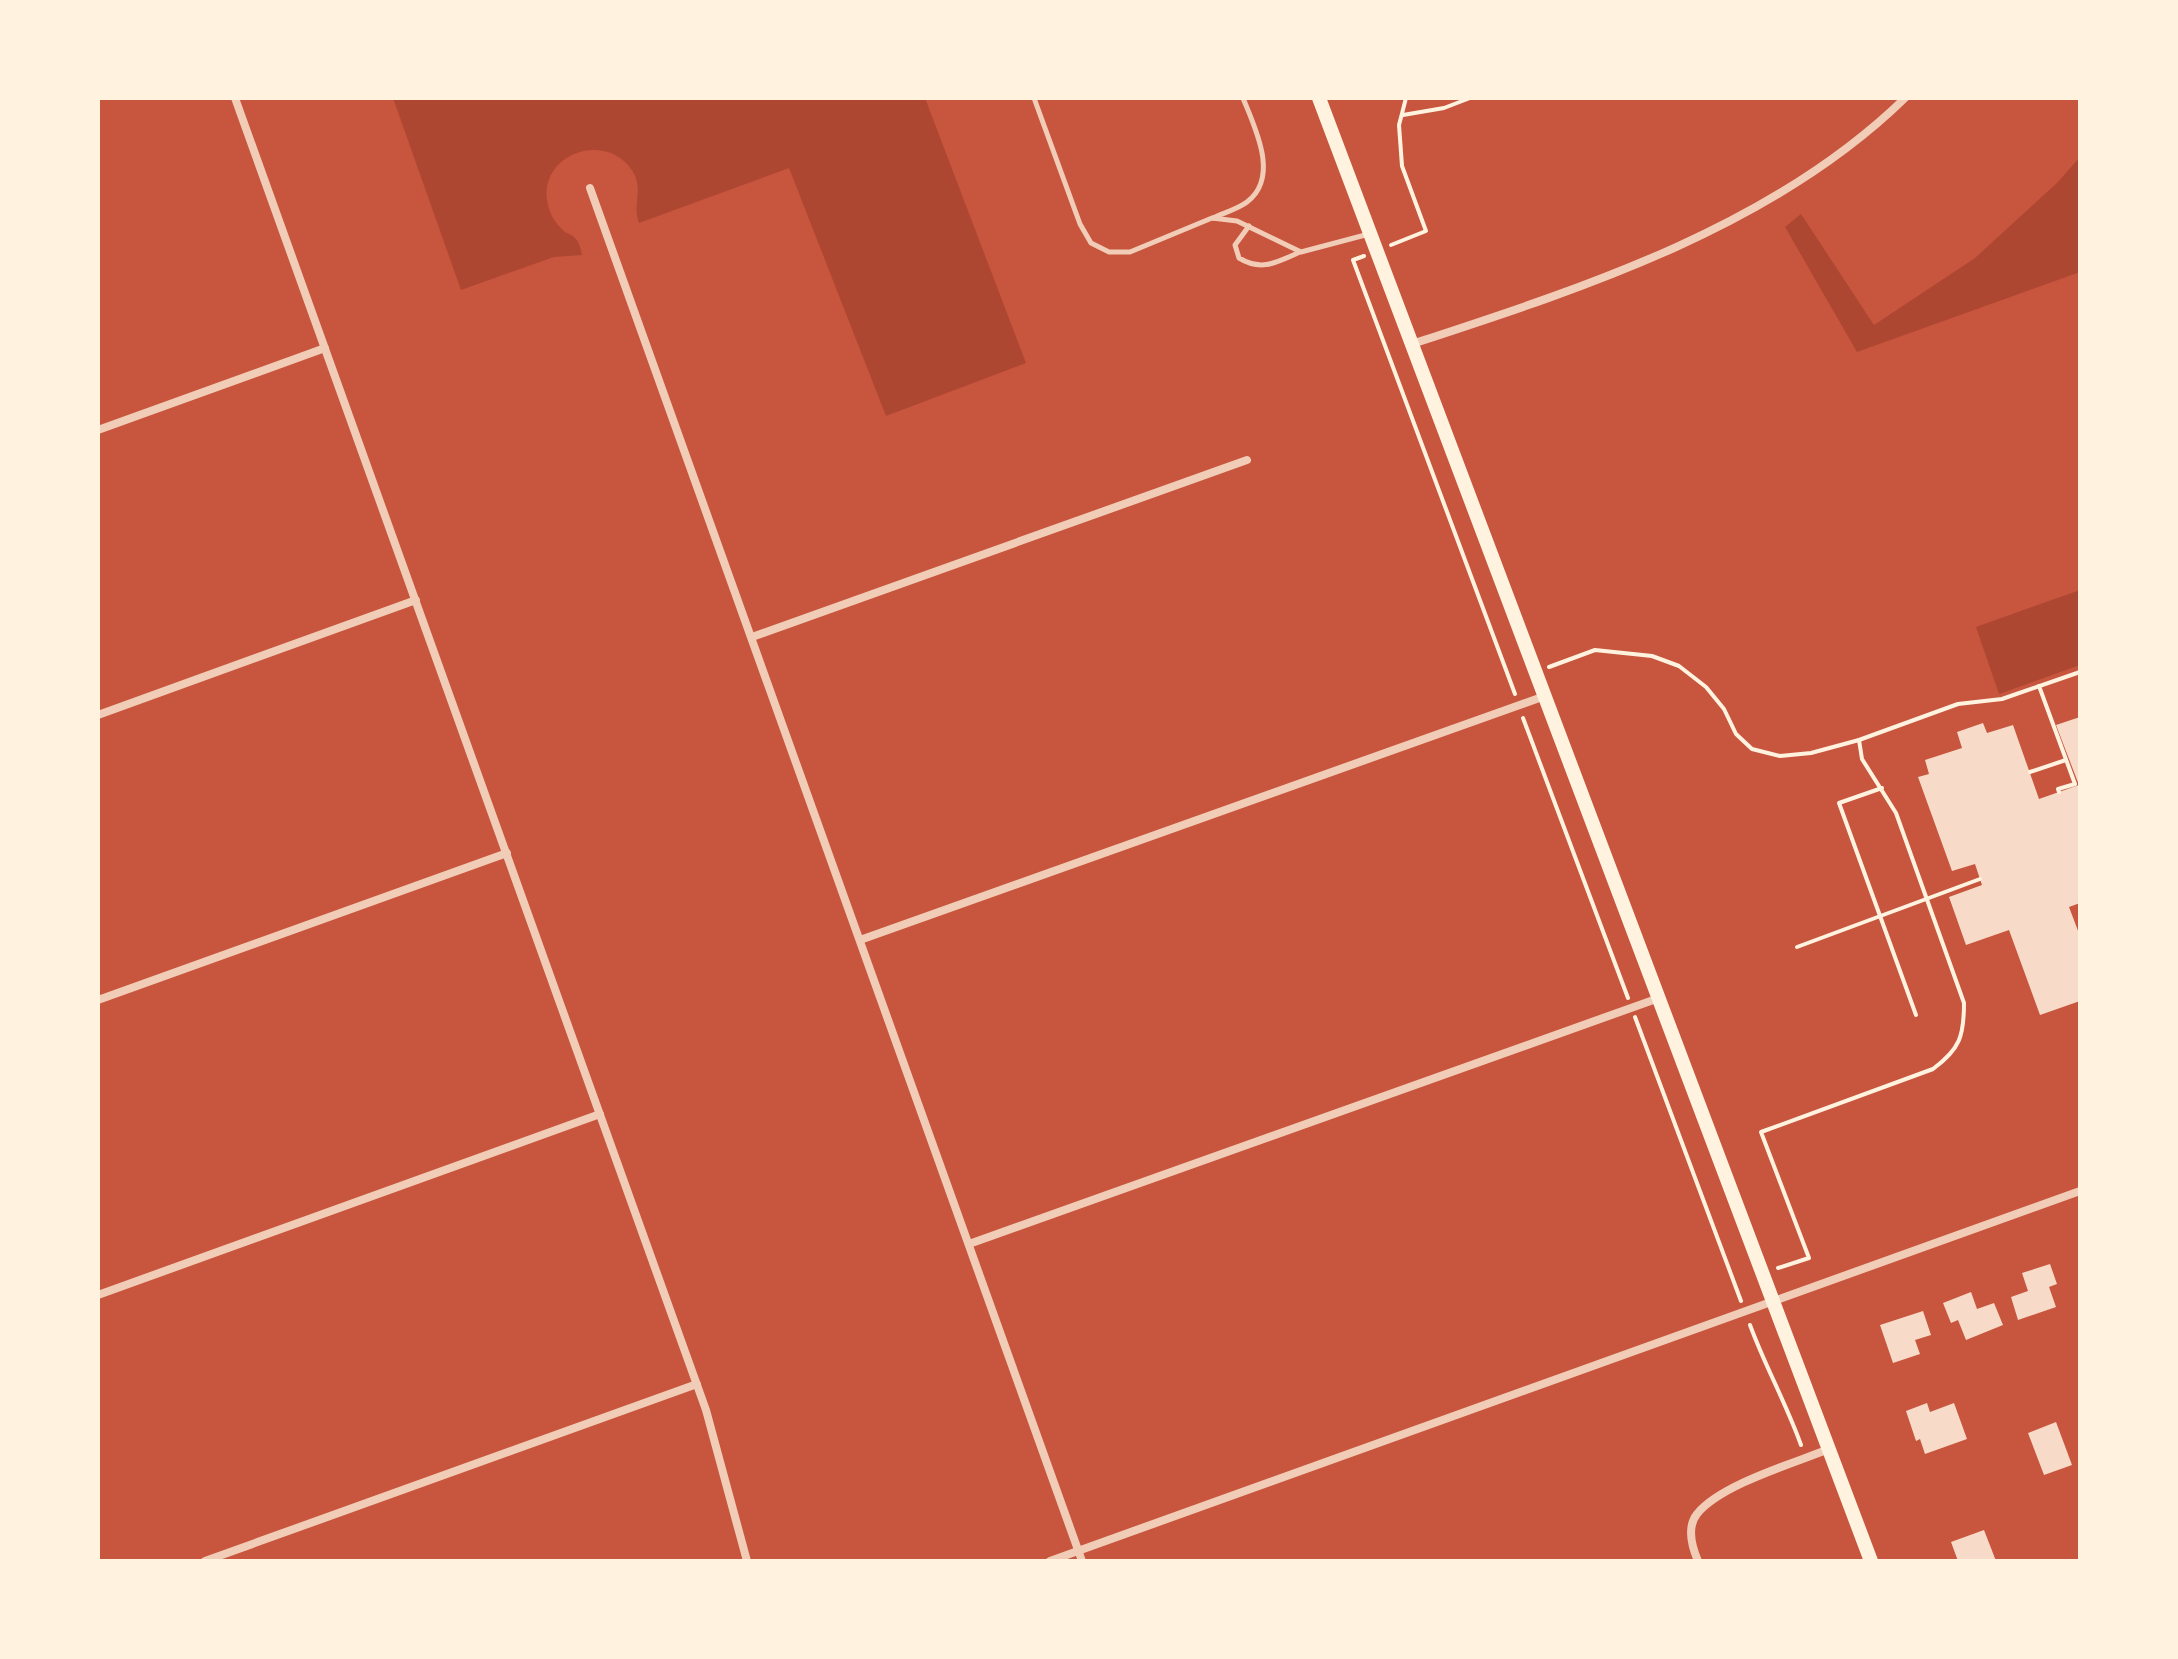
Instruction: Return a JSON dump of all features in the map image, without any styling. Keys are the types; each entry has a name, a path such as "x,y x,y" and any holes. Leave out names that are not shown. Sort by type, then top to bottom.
{"main road":[{"path":"1319,98 1871,1561"}],"street":[{"path":"235,98 697,1384 747,1561"},
{"path":"1412,344 1553,297 1703,236 1810,173 1886,117 1905,98"},
{"path":"590,188 1082,1561"},
{"path":"98,430 325,348"},
{"path":"752,637 1247,460"},
{"path":"98,715 416,600"},
{"path":"860,940 1545,696"},
{"path":"98,1000 507,853"},
{"path":"969,1244 1659,998"},
{"path":"98,1295 600,1114"},
{"path":"1050,1561 2080,1191"},
{"path":"205,1561 697,1384"},
{"path":"1698,1561 1692,1545 1691,1529 1696,1515 1727,1491 1829,1449"}],"lane":[{"path":"1034,98 1080,224 1091,243 1109,252 1130,252 1247,202 1260,185 1264,165 1259,141 1243,98"},
{"path":"1212,218 1237,221 1301,252"},
{"path":"1249,226 1235,245 1239,258 1252,266 1271,264 1301,252 1370,233"}],"path":[{"path":"1395,243 1426,231 1402,166 1399,125 1406,98"},
{"path":"1402,115 1444,108 1470,98"},
{"path":"1353,260 1515,695"},
{"path":"1560,663 1595,650 1652,656 1679,666 1706,687 1724,709 1736,734 1752,749 1780,756 1811,753 1859,740 1958,704 2002,699 2080,672"},
{"path":"1510,681 1520,677"},
{"path":"2039,686 2075,784 2058,789 2059,792"},
{"path":"1788,1265 1809,1258 1761,1132 1933,1069 1959,1043 1965,1022 1964,1003 1896,813 1862,759 1859,740"},
{"path":"2030,772 2066,760"},
{"path":"1882,788 1839,803 1916,1015"},
{"path":"1797,947 1980,879"},
{"path":"1735,1285 1744,1281"},
{"path":"1750,1325 1767,1372 1785,1400 1806,1458"}],"shaded area":[{"path":"393,98 925,98 1026,363 886,416 789,168 639,223 637,181 628,165 602,151 588,150 574,154 553,171 547,200 555,222 576,239 582,255 554,257 461,290"},
{"path":"2080,157 2080,272 1857,352 1785,227 1801,214 1874,325 1975,258 2057,183"},
{"path":"2080,590 2080,665 1999,694 1976,627"}],"building":[{"path":"2080,717 2080,903 2069,907 2080,936 2080,1001 2040,1015 2009,930 1966,945 1949,897 1982,885 1975,864 1952,871 1918,777 1929,774 1925,760 1962,748 1957,732 1983,723 1987,733 2013,725 2039,799 2079,785 2056,725"},
{"path":"2050,1264 2057,1284 2049,1287 2056,1307 2018,1320 2011,1297 2028,1291 2022,1273"},
{"path":"1971,1292 1977,1309 1994,1303 2003,1325 1966,1340 1958,1320 1951,1323 1943,1303"},
{"path":"1923,1311 1931,1335 1915,1340 1920,1354 1893,1363 1880,1325"},
{"path":"1927,1403 1930,1412 1954,1403 1967,1439 1925,1454 1920,1439 1916,1441 1906,1411"},
{"path":"2056,1422 2072,1465 2044,1475 2028,1433"},
{"path":"1984,1530 1996,1561 1958,1561 1951,1542"}]}
